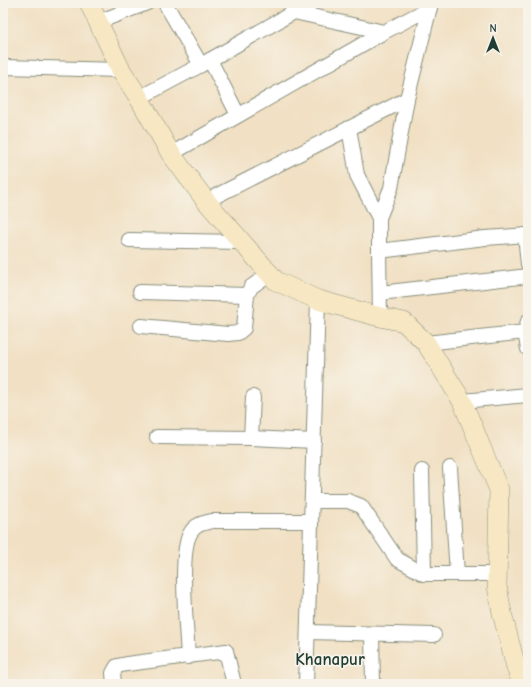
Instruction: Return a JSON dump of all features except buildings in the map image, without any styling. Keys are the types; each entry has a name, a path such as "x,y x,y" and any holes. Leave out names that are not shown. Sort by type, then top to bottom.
{"main road":[{"path":"89,3 121,70 171,154 206,201 269,274 276,281 318,300 404,322 426,343 462,401 499,490 497,586 502,613 522,666 522,684"}],"street":[{"path":"98,22 147,3"},
{"path":"165,3 205,62 238,115"},
{"path":"171,154 431,6"},
{"path":"380,317 379,218 391,188 407,99 431,6"},
{"path":"139,98 294,12 384,32"},
{"path":"3,67 121,70"},
{"path":"206,201 407,99"},
{"path":"349,128 357,175 379,218"},
{"path":"379,251 485,238 526,235 528,264"},
{"path":"129,240 242,242"},
{"path":"141,326 228,334 238,333 244,328 246,295 251,287 269,274"},
{"path":"380,293 528,276"},
{"path":"140,292 246,295"},
{"path":"306,684 318,300"},
{"path":"426,343 527,326 528,349"},
{"path":"462,401 528,395"},
{"path":"251,438 253,397"},
{"path":"157,437 314,440"},
{"path":"450,468 457,574"},
{"path":"422,471 424,574"},
{"path":"312,500 348,500 361,506 397,559 424,574 498,574"},
{"path":"188,657 184,569 186,543 191,531 199,525 212,521 311,521"},
{"path":"308,632 434,635"},
{"path":"372,634 372,684"},
{"path":"114,684 113,673 117,666 226,651 234,684"}],"district":[{"name":"Khanapur","path":"330,659"}]}
